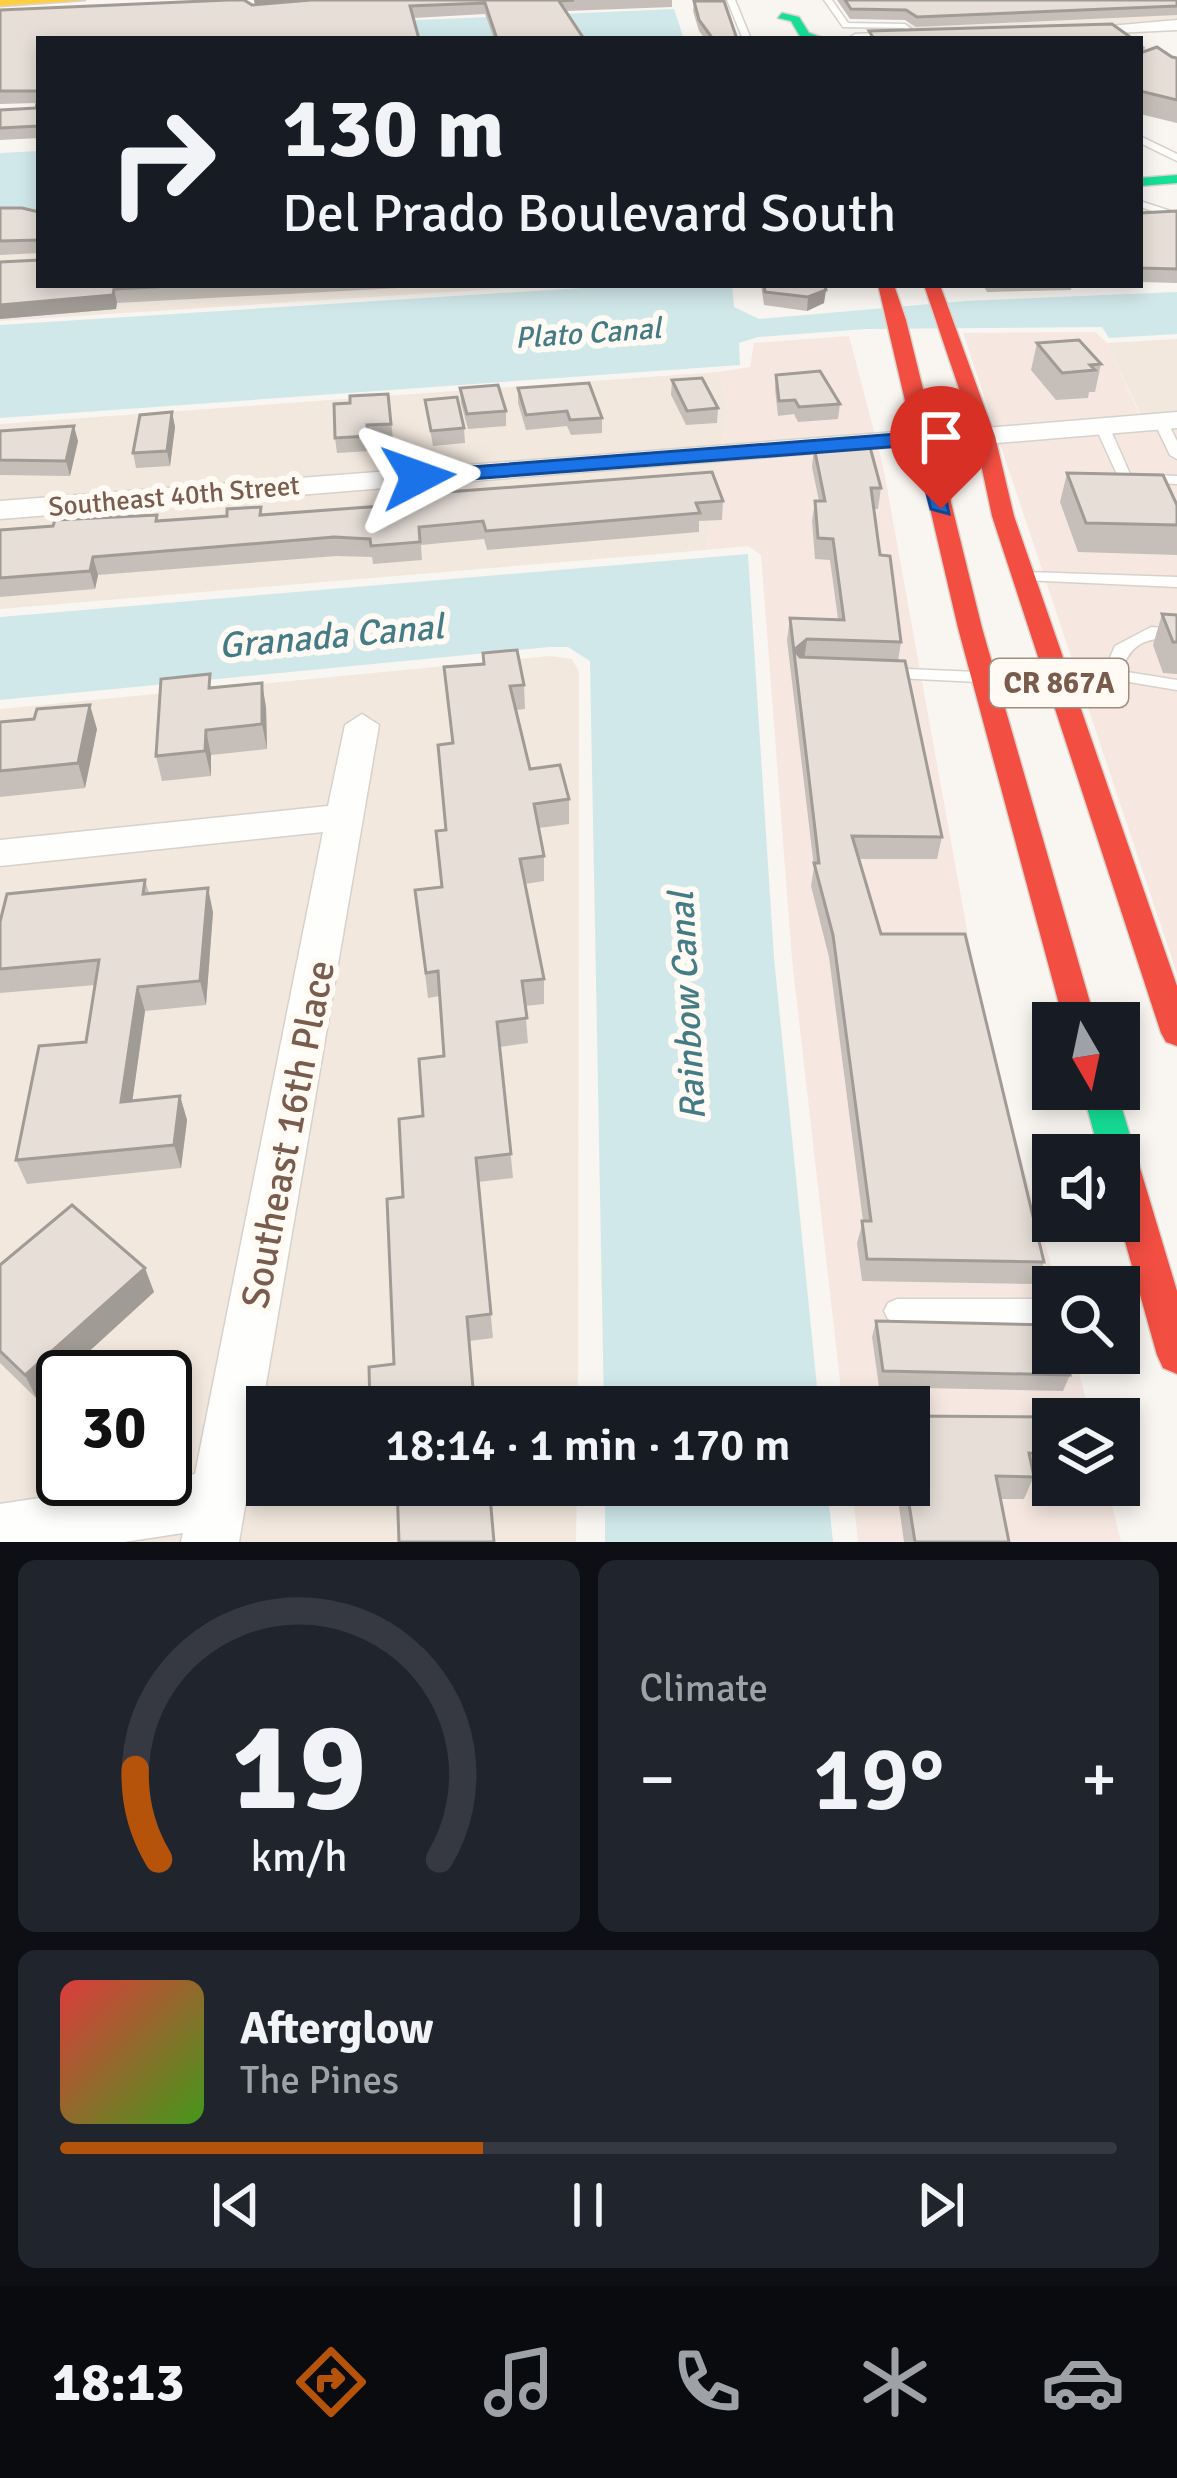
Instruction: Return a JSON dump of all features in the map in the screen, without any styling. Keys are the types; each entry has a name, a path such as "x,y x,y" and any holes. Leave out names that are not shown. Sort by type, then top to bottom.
{"main road":[{"path":"0,7 75,2"},
{"path":"786,14 805,36"},
{"path":"1143,182 1177,179"},
{"path":"1143,202 1177,197"},
{"name":"CR 867A","path":"935,291 985,436 1023,577 1177,1033"},
{"name":"CR 867A","path":"889,292 982,677 1074,1002"},
{"path":"915,398 985,436"},
{"path":"922,438 959,452 994,475"},
{"path":"1137,1242 1152,1312 1177,1355"}],"street":[{"path":"1045,31 1177,25"},
{"path":"925,36 937,35"},
{"path":"985,436 1169,421"},
{"name":"Southeast 40th Street","path":"0,510 922,438"},
{"name":"Southeast 16th Place","path":"214,1521 362,725"},
{"path":"0,853 343,817"},
{"path":"0,1534 214,1521"}],"lane":[{"path":"731,0 746,36"},
{"path":"828,0 846,25 905,26 912,36"},
{"path":"1144,143 1177,140"},
{"path":"1144,143 1177,158"},
{"path":"1143,203 1177,216"},
{"path":"1169,421 1177,454"},
{"path":"1102,426 1125,478 1177,480"},
{"path":"1023,577 1177,582"},
{"path":"1111,674 1120,649 1151,632 1177,634"},
{"path":"867,673 982,677"},
{"path":"1056,675 1111,674 1177,685"},
{"path":"1146,946 1177,946"},
{"path":"897,1311 1032,1311"}],"shaded area":[{"path":"951,0 1177,0 1177,25 917,36 898,9"},
{"path":"36,213 36,288 512,288 0,321 0,215"},
{"path":"1095,332 1107,343 1144,424 1177,422 1177,974 963,333"},
{"path":"849,336 883,466 984,1024 1032,1197 1032,1242 1045,1242 1051,1266 1032,1266 1032,1374 1079,1374 1086,1398 1032,1398 1032,1506 1112,1506 1121,1542 858,1542 854,1506 930,1506 930,1386 841,1386 792,959 761,555 748,546 706,550 728,405 718,372 750,367 754,343"},
{"path":"1177,339 1177,422 1145,424 1107,343"},
{"path":"718,372 728,405 706,550 0,609 0,424"},
{"path":"550,656 572,659 579,672 578,1386 246,1386 246,1506 577,1506 576,1542 0,1542 0,709"}],"water":[{"path":"674,9 683,36 46,36"},
{"path":"36,151 36,210 0,212 0,153"},
{"name":"Plato Canal","path":"581,288 732,288 734,307 759,319 965,301 1177,292 1177,334 1109,338 1102,327 866,329 758,337 739,343 740,365 0,418 0,325"},
{"path":"748,554 774,958 817,1386 604,1386 590,661 568,647 549,647 0,700 0,617"},
{"path":"605,1506 829,1506 833,1542 605,1542"}],"building":[{"path":"244,0 252,5 311,0 574,0 559,1 582,36 496,36 485,3 410,6 418,36 36,36 36,91 0,91 0,10"},
{"path":"845,0 1177,0 1177,6 917,17 906,10 851,9"},
{"path":"694,1 724,1 736,36 711,36 699,20"},
{"path":"1112,24 1129,36 872,36 869,31"},
{"path":"1157,47 1177,58 1177,100 1143,92 1143,52"},
{"path":"36,108 36,126 0,128 0,110"},
{"path":"0,208 36,211 36,240 0,241"},
{"path":"1177,211 1177,269 1143,268 1143,213"},
{"path":"36,260 36,288 134,288 114,289 113,295 0,305 0,262"},
{"path":"764,288 826,290 808,297 765,292"},
{"path":"1079,340 1101,364 1090,365 1095,370 1062,373 1037,343"},
{"path":"820,371 840,404 799,407 795,400 779,401 776,375"},
{"path":"702,378 718,408 687,411 672,380"},
{"path":"589,383 602,418 570,420 567,411 526,415 518,388"},
{"path":"498,385 506,411 467,414 460,388"},
{"path":"388,394 391,424 367,425 368,436 335,438 334,404 350,403 350,396"},
{"path":"457,397 464,428 431,431 425,400"},
{"path":"172,412 167,451 133,453 140,415"},
{"path":"74,426 66,461 0,460 0,431"},
{"path":"814,447 870,447 881,488 871,488 880,555 890,556 901,642 807,639 794,650 800,657 905,661 942,837 852,836 881,934 965,934 1032,1212 1032,1242 1039,1242 1044,1262 867,1259 862,1221 871,1221 833,935 814,863 819,863 790,618 844,620 833,539 818,538 815,501 825,501"},
{"path":"712,472 723,501 696,503 700,513 486,531 483,521 419,527 420,542 371,546 370,539 334,537 93,557 90,571 0,578 0,530 53,526 55,520 157,515 156,521 227,516 227,509 261,507 260,515 382,506 381,497"},
{"path":"1067,473 1163,475 1177,505 1177,525 1086,523"},
{"path":"1162,614 1177,615 1177,642 1173,642"},
{"path":"517,650 524,685 510,686 530,769 560,765 569,799 534,804 544,856 520,859 544,979 522,981 527,1018 497,1022 511,1154 476,1158 491,1314 467,1317 473,1386 369,1386 369,1367 394,1364 387,1199 403,1197 399,1119 423,1116 419,1059 444,1056 438,971 426,973 415,890 442,887 436,831 446,830 438,745 453,743 444,667 484,664 483,653"},
{"path":"210,674 209,688 262,683 262,724 206,730 205,751 156,756 161,679"},
{"path":"90,705 78,763 0,771 0,722 34,719 37,709"},
{"path":"145,880 143,894 208,888 200,981 138,987 121,1102 180,1096 174,1145 16,1160 39,1046 86,1042 99,960 0,969 0,922 7,894"},
{"path":"72,1205 145,1268 53,1350 36,1350 36,1365 25,1375 0,1351 0,1265"},
{"path":"876,1321 1032,1325 1032,1374 1070,1375 883,1371"},
{"path":"930,1416 1032,1417 1032,1477 996,1476 1009,1542 915,1542 909,1506 930,1506"},
{"path":"398,1506 491,1506 494,1542 399,1542"}],"traffic: fast":[{"path":"782,16 795,19 805,36"},
{"path":"1143,182 1177,179"},
{"path":"1105,1110 1112,1134"}],"traffic: slow":[{"path":"0,3 80,0"}],"traffic: jam":[{"path":"887,288 970,628 1074,1002"},
{"path":"933,288 985,436 1003,516 1177,1033"},
{"path":"1140,1229 1177,1355"}],"route":[{"path":"418,477 922,438 941,509"}],"water label":[{"name":"Granada Canal","path":"331,635"},
{"name":"Rainbow Canal","path":"686,1006"}]}
